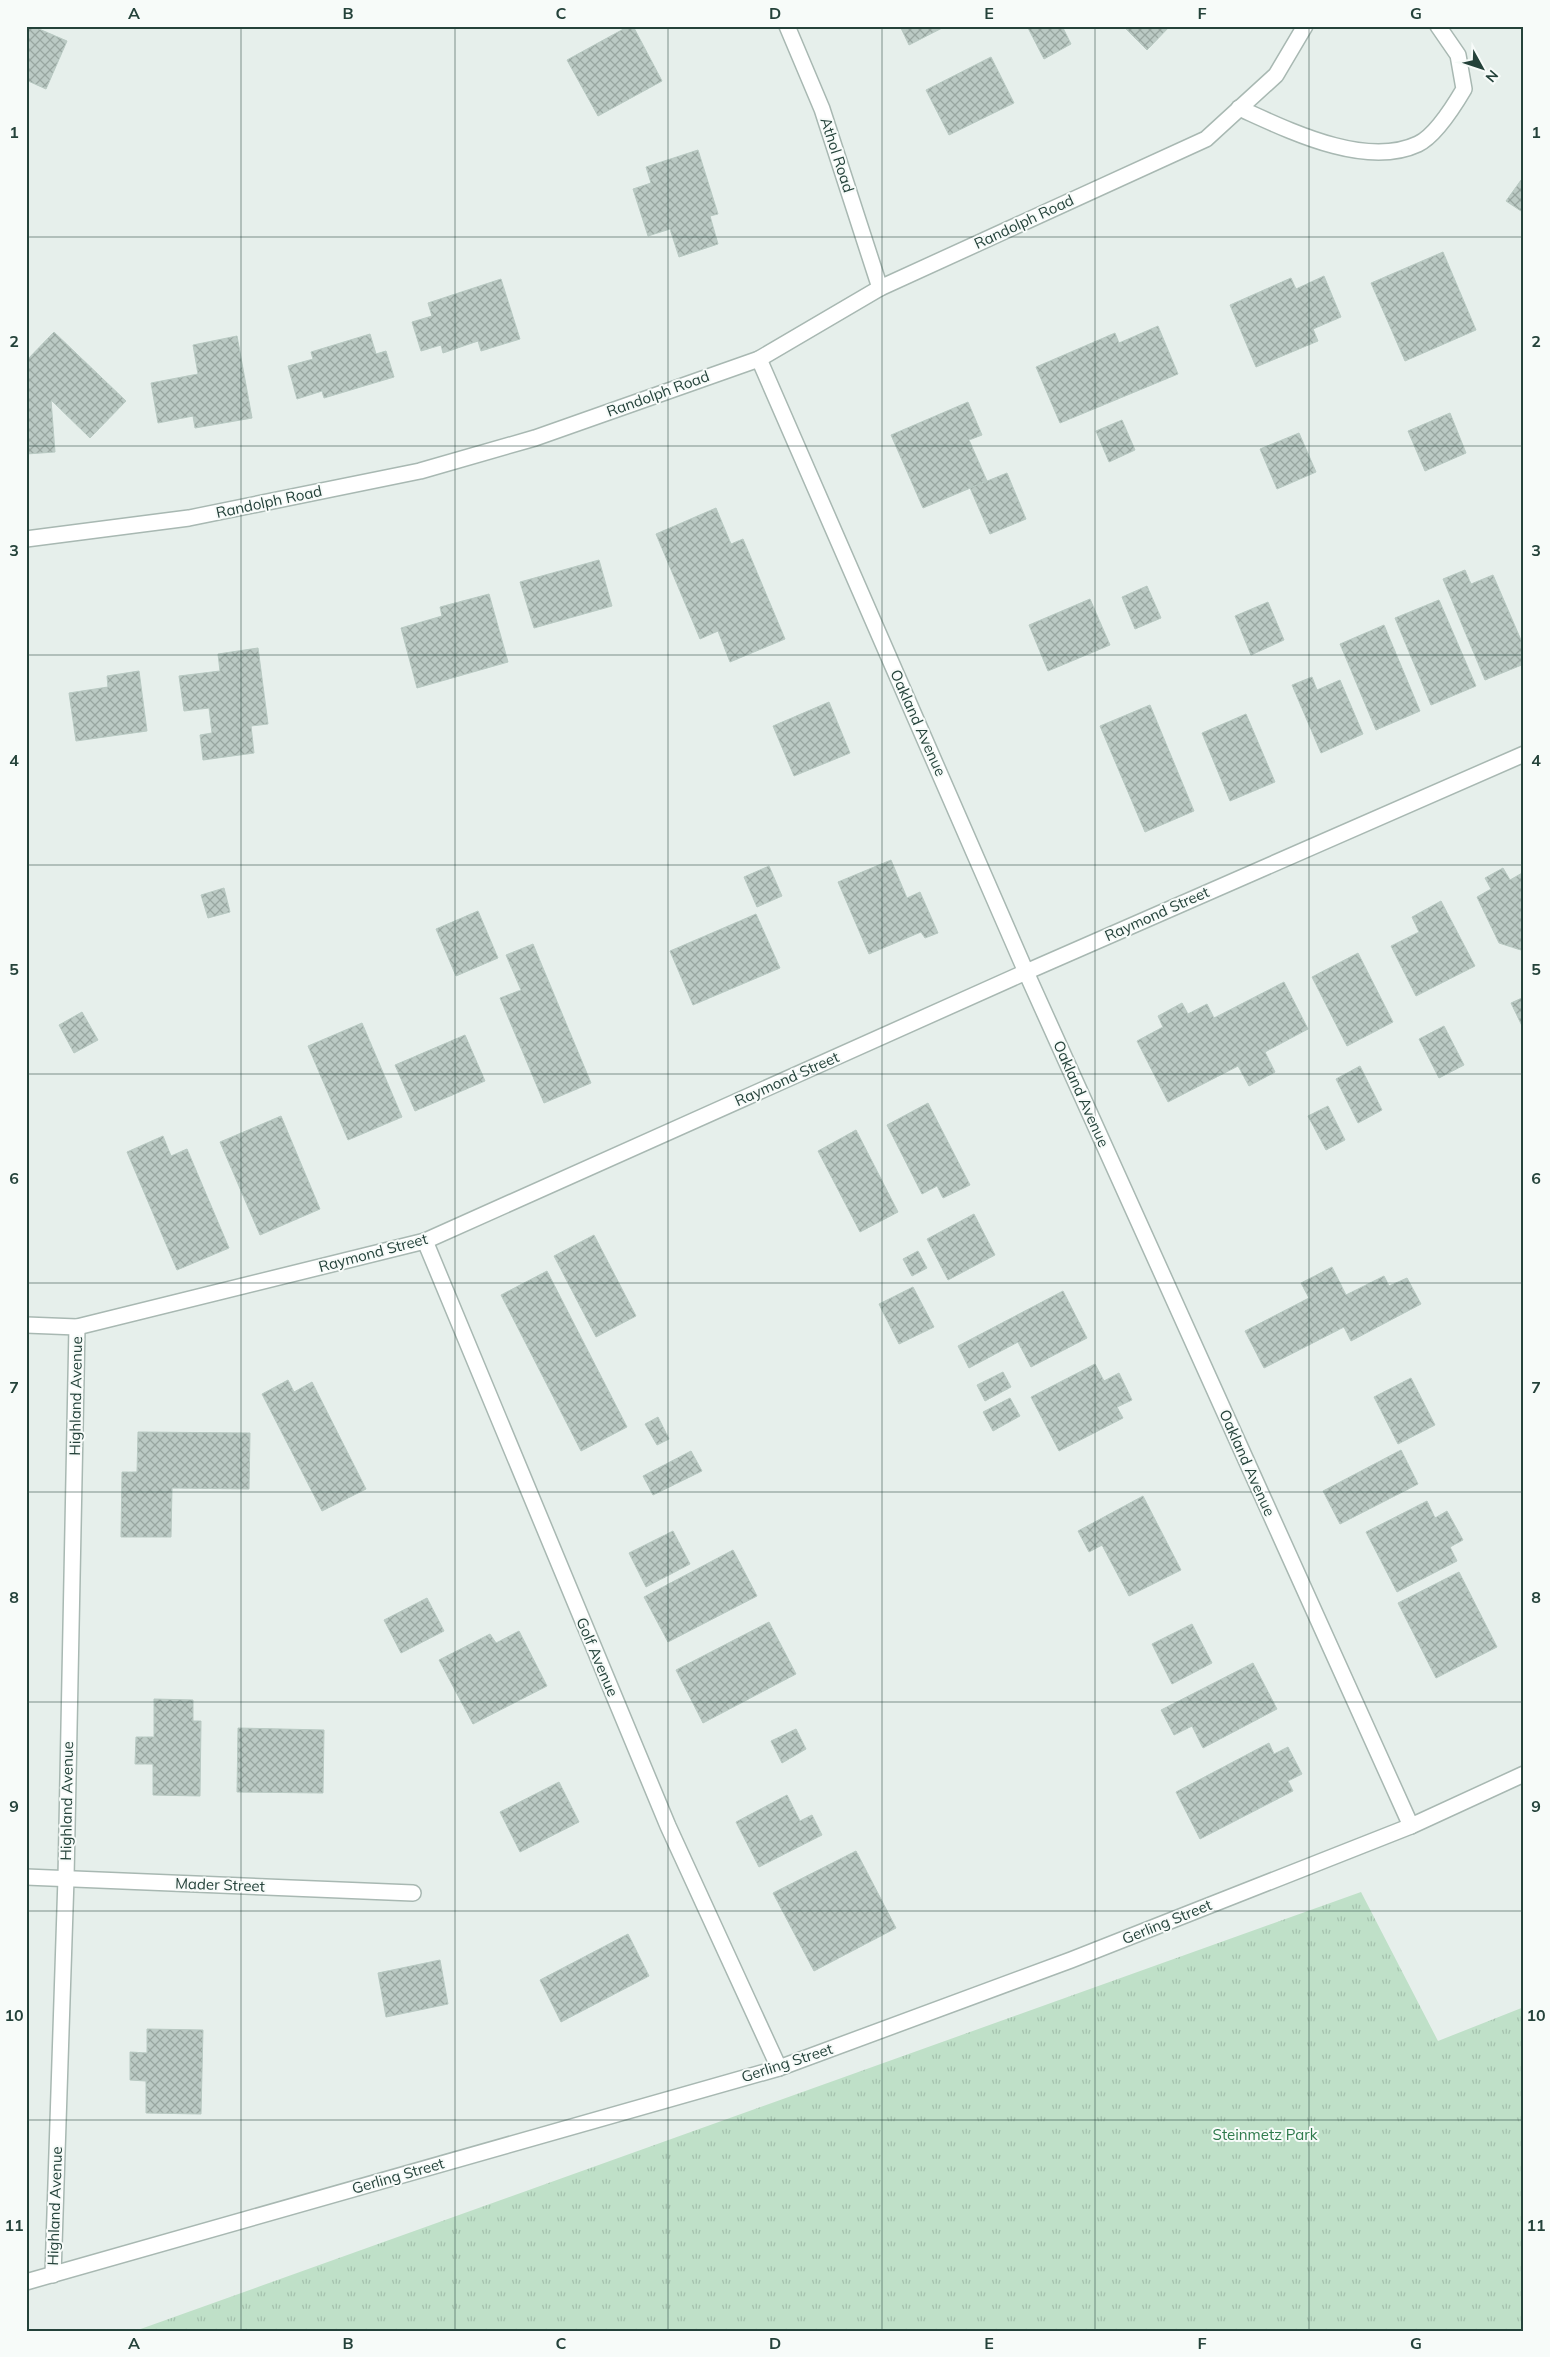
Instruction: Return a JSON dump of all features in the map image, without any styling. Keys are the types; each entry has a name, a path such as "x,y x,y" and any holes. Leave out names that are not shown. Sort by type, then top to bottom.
{"street":[{"name":"Athol Road","path":"787,26 822,109 880,288"},
{"name":"Randolph Road","path":"26,539 189,518 420,471 535,438 758,359 880,288 1206,139 1276,76 1305,26"},
{"path":"1239,108 1304,137 1346,148 1386,153 1419,144 1447,116 1464,90 1458,55 1438,26"},
{"name":"Oakland Avenue","path":"758,359 1026,972 1411,1826"},
{"name":"Raymond Street","path":"26,1325 77,1327 425,1241 1026,972 1524,754"},
{"name":"Golf Avenue","path":"425,1241 668,1826 779,2068"},
{"name":"Highland Avenue","path":"53,2275 66,1878 77,1327"},
{"name":"Gerling Street","path":"26,2282 779,2068 1071,1960 1411,1826 1524,1774"},
{"name":"Mader Street","path":"26,1878 66,1878 414,1893"}],"green space":[{"name":"Steinmetz Park","path":"1361,1892 1438,2041 1524,2007 1524,2331 135,2331"}],"building":[{"path":"26,26 32,26 67,41 46,89 26,80"},
{"path":"629,26 633,26 662,81 598,116 567,60"},
{"path":"900,26 946,26 909,45"},
{"path":"1027,26 1062,26 1071,44 1044,59"},
{"path":"1123,26 1170,26 1147,50"},
{"path":"991,57 1014,103 949,135 926,90"},
{"path":"698,150 718,214 710,216 718,244 679,257 670,229 648,236 633,189 651,183 646,167"},
{"path":"1524,176 1524,213 1506,201"},
{"path":"1443,252 1476,330 1405,361 1371,283"},
{"path":"1324,276 1341,317 1313,329 1318,341 1256,367 1230,305 1291,278 1296,289"},
{"path":"501,279 520,339 481,351 478,341 443,353 441,345 421,351 412,322 432,316 428,303"},
{"path":"1158,326 1178,374 1060,423 1036,367 1115,333 1119,343"},
{"path":"54,332 126,401 90,438 51,400 55,452 26,454 26,361"},
{"path":"370,334 376,354 386,351 394,377 324,398 322,391 297,399 288,366 313,359 311,352"},
{"path":"237,336 252,418 195,428 193,416 158,423 151,383 198,374 193,345"},
{"path":"968,402 982,435 969,440 987,481 923,508 891,435"},
{"path":"1450,413 1466,453 1425,471 1408,431"},
{"path":"1122,420 1135,450 1109,462 1096,431"},
{"path":"1299,433 1316,472 1277,489 1260,449"},
{"path":"1007,473 1026,519 990,534 970,488"},
{"path":"716,508 731,544 743,539 785,639 730,662 718,631 700,639 656,534"},
{"path":"599,560 612,606 534,628 520,582"},
{"path":"1465,570 1471,584 1493,575 1524,647 1524,664 1485,680 1443,579"},
{"path":"1147,586 1161,618 1135,629 1122,597"},
{"path":"489,594 508,662 417,688 401,628 442,616 440,607"},
{"path":"1090,599 1110,645 1048,671 1029,625"},
{"path":"1439,600 1476,686 1431,705 1395,618"},
{"path":"1268,602 1284,640 1251,655 1235,616"},
{"path":"1384,625 1420,711 1376,730 1340,644"},
{"path":"258,648 268,724 251,726 254,753 203,760 200,735 212,733 209,708 184,711 179,676 220,671 218,654"},
{"path":"139,671 147,731 76,741 69,693 108,687 107,676"},
{"path":"1312,677 1317,690 1340,680 1363,734 1321,753 1292,685"},
{"path":"829,702 850,753 794,776 773,726"},
{"path":"1150,705 1194,811 1145,832 1100,726"},
{"path":"1246,714 1275,782 1230,801 1202,733"},
{"path":"891,860 907,898 920,892 938,933 925,938 921,932 869,954 838,882"},
{"path":"769,866 782,896 757,907 744,877"},
{"path":"1503,868 1510,880 1524,872 1524,951 1499,943 1477,897 1491,889 1485,878"},
{"path":"224,888 230,912 208,918 201,895"},
{"path":"1441,901 1475,966 1416,996 1391,946 1419,932 1412,917"},
{"path":"478,911 498,958 456,976 436,929"},
{"path":"756,914 780,968 693,1005 670,951"},
{"path":"533,944 591,1083 544,1103 500,998 521,990 506,955"},
{"path":"1358,953 1393,1022 1347,1046 1312,977"},
{"path":"1284,982 1308,1029 1265,1052 1275,1072 1249,1086 1238,1066 1168,1102 1137,1041 1163,1027 1158,1016 1182,1003 1188,1014 1207,1004 1214,1018"},
{"path":"1524,997 1524,1030 1511,1003"},
{"path":"82,1012 98,1040 74,1053 59,1025"},
{"path":"362,1023 402,1117 348,1140 308,1046"},
{"path":"1444,1026 1464,1065 1439,1078 1419,1039"},
{"path":"465,1035 485,1081 415,1111 395,1065"},
{"path":"1360,1066 1382,1110 1358,1123 1336,1079"},
{"path":"928,1103 970,1185 943,1198 937,1186 922,1194 887,1125"},
{"path":"1328,1106 1345,1140 1326,1150 1308,1116"},
{"path":"281,1116 320,1209 260,1235 220,1142"},
{"path":"856,1130 898,1212 860,1232 818,1151"},
{"path":"163,1136 171,1156 187,1149 229,1248 177,1270 127,1152"},
{"path":"974,1214 995,1255 948,1280 927,1239"},
{"path":"594,1235 636,1316 596,1337 554,1256"},
{"path":"918,1251 927,1268 912,1276 903,1259"},
{"path":"1332,1267 1346,1295 1384,1276 1389,1286 1407,1278 1421,1304 1351,1341 1344,1327 1264,1368 1245,1331 1309,1298 1301,1283"},
{"path":"547,1271 627,1427 581,1451 501,1295"},
{"path":"913,1287 934,1327 899,1344 879,1304"},
{"path":"1063,1291 1087,1338 1031,1367 1018,1342 969,1368 958,1346"},
{"path":"1095,1364 1104,1381 1119,1373 1132,1400 1117,1407 1123,1418 1059,1451 1031,1397"},
{"path":"1003,1372 1011,1387 985,1401 977,1385"},
{"path":"1411,1378 1435,1425 1398,1444 1374,1397"},
{"path":"288,1380 294,1392 312,1382 366,1489 322,1511 262,1394"},
{"path":"1010,1398 1020,1416 993,1431 983,1412"},
{"path":"658,1417 669,1439 657,1445 645,1424"},
{"path":"138,1432 250,1433 249,1489 172,1488 171,1537 121,1537 122,1472 137,1472"},
{"path":"1401,1450 1418,1484 1340,1524 1323,1491"},
{"path":"691,1451 702,1471 653,1495 643,1476"},
{"path":"1143,1496 1181,1570 1129,1596 1102,1545 1089,1552 1078,1531"},
{"path":"1427,1501 1435,1518 1447,1511 1463,1540 1450,1547 1457,1561 1397,1592 1366,1532"},
{"path":"673,1531 690,1564 646,1587 629,1553"},
{"path":"733,1550 757,1596 668,1642 644,1597"},
{"path":"1459,1572 1497,1647 1436,1678 1398,1603"},
{"path":"427,1598 444,1631 401,1653 384,1620"},
{"path":"769,1622 796,1674 703,1723 676,1670"},
{"path":"1192,1624 1212,1663 1172,1684 1152,1644"},
{"path":"519,1631 547,1686 473,1724 439,1660 490,1634 496,1643"},
{"path":"1253,1663 1277,1709 1203,1748 1192,1726 1174,1735 1161,1710"},
{"path":"154,1699 193,1700 193,1721 201,1721 200,1796 153,1795 153,1764 135,1764 136,1737 154,1737"},
{"path":"238,1728 324,1730 323,1793 237,1792"},
{"path":"796,1729 806,1749 782,1763 771,1741"},
{"path":"1269,1743 1274,1754 1288,1747 1302,1774 1288,1781 1293,1791 1200,1839 1176,1792"},
{"path":"559,1782 579,1822 520,1852 500,1812"},
{"path":"787,1795 800,1821 812,1815 822,1835 759,1867 736,1822"},
{"path":"856,1851 896,1928 814,1971 773,1893"},
{"path":"628,1934 649,1976 561,2022 540,1980"},
{"path":"440,1960 448,2004 386,2017 378,1973"},
{"path":"147,2029 203,2030 201,2114 146,2113 146,2081 130,2080 130,2052 147,2053"}]}
